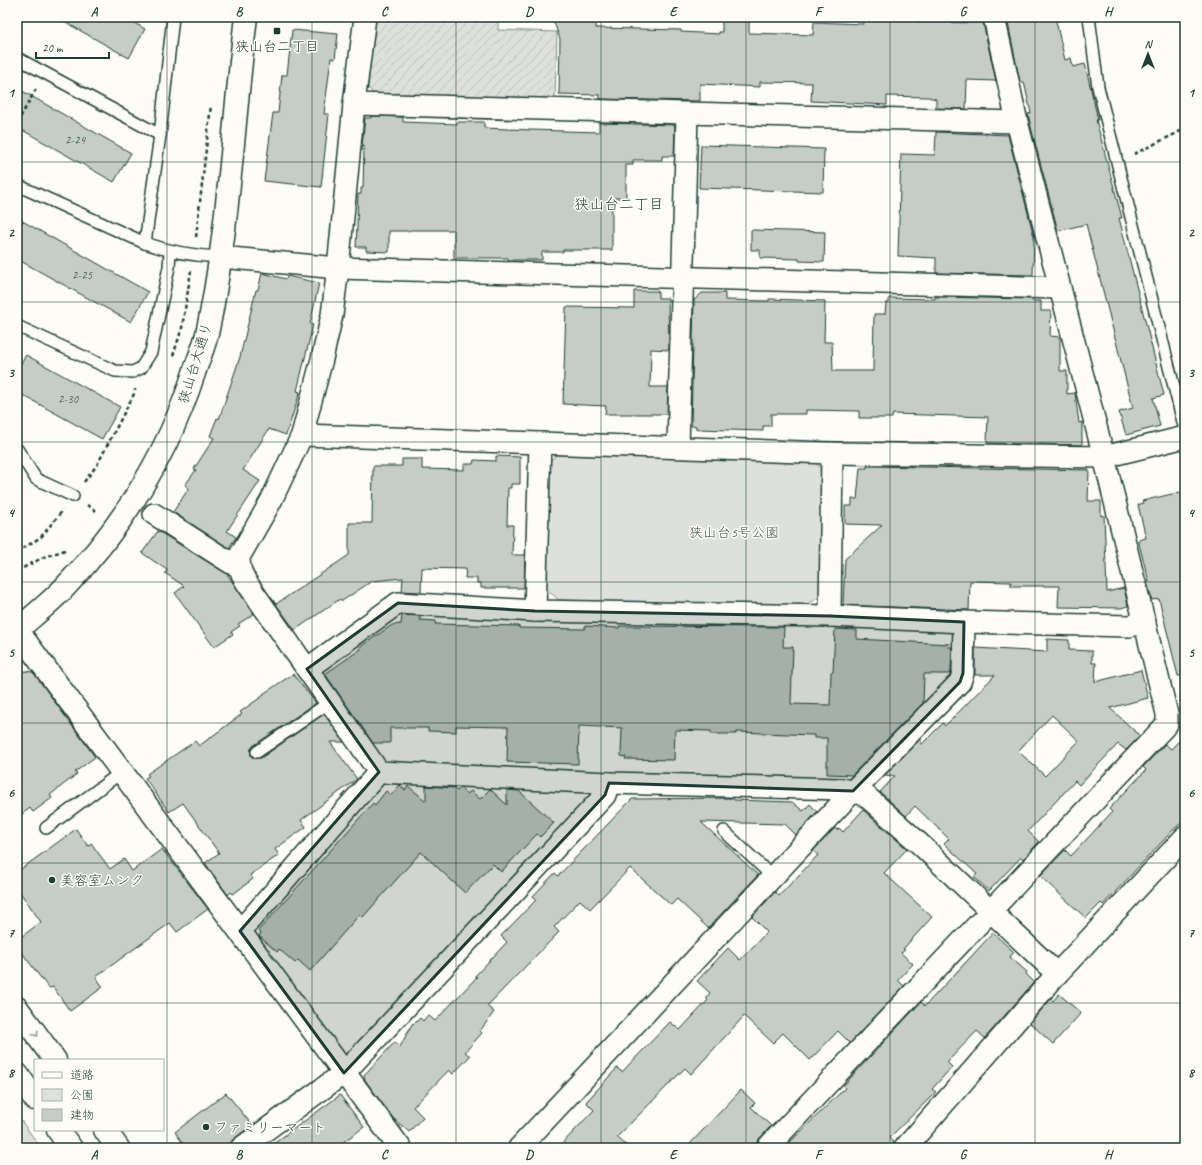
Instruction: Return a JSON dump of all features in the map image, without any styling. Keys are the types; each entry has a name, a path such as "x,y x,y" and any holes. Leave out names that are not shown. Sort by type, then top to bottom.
{"street":[{"name":"狭山台大通り","path":"17,630 65,587 108,537 134,500 161,454 184,404 206,336 220,257 246,17"},
{"path":"365,17 354,104 332,315 302,435 271,501 239,557 239,566 241,575 379,772"},
{"path":"767,1148 1167,724 1167,714 1145,622 1017,122 994,17"},
{"path":"354,104 1017,122"},
{"path":"678,447 687,114"},
{"path":"220,257 338,268 1060,288"},
{"path":"302,435 678,447 832,454 1104,458 1185,436"},
{"path":"536,611 540,443"},
{"path":"830,616 832,454"},
{"path":"154,514 231,563 239,566"},
{"path":"307,669 398,603 536,611 830,616 964,622 1130,626 1145,622"},
{"path":"519,1148 854,791 960,682 963,673 964,622"},
{"path":"17,630 400,1148"},
{"path":"379,772 609,782 842,788 854,791 865,795 871,800 1057,974"},
{"path":"240,931 379,772"},
{"path":"241,1148 344,1073 605,795 609,782"},
{"path":"905,1148 1057,974 1185,837"},
{"path":"17,1008 53,1059"},
{"path":"17,1074 34,1098"},
{"path":"59,1131 71,1148"},
{"path":"106,1131 118,1148"}],"lane":[{"path":"145,243 160,135 173,17"},
{"path":"1089,17 1098,87 1185,430"},
{"path":"17,58 46,72 160,135"},
{"path":"17,185 145,243 170,252 194,256 220,257"},
{"path":"17,326 115,371 133,372 141,368 151,352 169,267 170,252"},
{"path":"17,449 36,479 73,496"},
{"path":"257,752 330,702"},
{"path":"46,828 122,771"},
{"path":"724,831 773,877"}],"path":[{"path":"17,123 46,72"},
{"path":"1117,163 1185,129"},
{"path":"17,552 41,537 97,465 135,392 133,372"},
{"path":"17,571 44,557 65,550"}],"highlighted area":[{"path":"398,603 535,611 830,616 964,622 963,673 960,682 853,791 609,783 605,795 344,1073 240,931 379,772 307,669"}],"green space":[{"path":"375,17 498,17 498,30 557,32 555,98 375,95 368,88"},
{"name":"狭山台5号公園","path":"556,455 814,461 822,470 820,597 802,607 559,600 545,588 548,463"},
{"path":"17,1115 41,1148 17,1148"}],"building":[{"path":"56,17 123,17 145,29 129,58"},
{"path":"552,17 596,17 596,28 681,30 681,32 719,34 719,32 722,32 722,17 749,17 749,33 813,35 814,22 863,24 863,17 919,17 919,22 983,23 996,81 967,80 966,109 936,108 936,99 928,97 887,96 887,105 811,101 812,83 760,82 760,87 700,84 700,101 600,99 600,95 559,94 560,39"},
{"path":"1032,17 1055,17 1065,60 1071,58 1073,67 1085,64 1098,120 1096,120 1122,218 1119,218 1164,395 1153,398 1160,426 1126,435 1119,412 1133,408 1086,224 1058,231 1028,114 1031,113 1024,82 1020,82 1008,23"},
{"path":"292,30 338,34 335,59 331,58 324,114 329,114 321,187 264,181 273,113 278,113 282,75 287,75"},
{"path":"17,88 131,153 114,182 24,131 17,131"},
{"path":"371,116 403,117 403,122 457,124 457,122 484,122 484,128 530,130 599,132 599,123 675,125 674,156 662,156 662,160 633,160 633,165 626,165 626,198 614,198 614,200 612,200 612,250 563,250 563,252 542,252 542,260 508,260 508,258 454,258 454,230 410,230 389,231 389,252 366,251 366,247 356,247 358,194 361,194 361,188 363,188 364,146 362,146 365,118 371,118"},
{"path":"936,132 1008,135 1034,237 1033,275 936,273 936,258 898,256 901,154 935,155"},
{"path":"701,145 824,149 823,192 699,188"},
{"path":"17,218 148,292 131,322 17,259"},
{"path":"751,230 825,232 824,262 799,261 799,259 760,258 760,250 751,250"},
{"path":"262,273 286,279 287,276 319,283 310,324 313,325 297,391 300,392 286,435 269,429 243,470 260,481 227,531 236,537 229,548 173,512 189,488 185,485 196,470 194,469 214,438 210,436 217,418 219,419 240,357 256,290 258,290"},
{"path":"634,291 658,291 658,298 668,298 669,350 651,349 650,387 668,387 667,414 605,414 606,406 563,404 566,307 634,308"},
{"path":"702,293 725,293 725,300 769,301 769,299 825,301 824,342 832,342 833,371 873,371 874,314 885,314 886,303 889,303 889,298 935,299 935,297 1032,299 1032,301 1041,301 1041,311 1051,311 1050,336 1060,337 1060,371 1067,371 1067,394 1075,393 1079,423 1082,422 1082,445 987,443 988,417 893,414 892,418 859,418 859,411 806,410 806,414 771,414 771,426 763,426 763,431 696,429 696,426 691,426 694,300"},
{"path":"26,355 120,407 102,439 17,392 17,371"},
{"path":"496,456 520,457 520,484 511,484 511,488 508,488 507,525 513,525 512,555 525,555 524,588 481,588 481,583 477,583 477,578 465,578 466,569 422,568 421,592 402,591 403,578 372,581 342,601 340,599 295,630 276,604 349,555 349,523 372,523 373,466 402,466 402,459 422,459 422,469 464,470 464,464 473,464 474,460 496,461"},
{"path":"867,466 1089,470 1088,501 1101,501 1101,516 1104,515 1107,592 1124,588 1128,606 1121,608 1058,607 1059,586 1011,586 1011,582 970,581 969,610 843,605 845,559 882,525 845,524 845,506 852,506 852,499 857,499 860,468 867,468"},
{"path":"1185,491 1185,676 1178,676 1159,599 1152,600 1147,582 1149,582 1138,540 1146,538 1138,505 1143,503 1142,501"},
{"path":"158,531 227,574 254,614 238,624 240,626 231,632 233,634 214,647 175,593 184,586 165,573 167,570 142,553"},
{"path":"402,615 420,616 420,620 436,621 435,624 519,626 519,628 585,629 585,626 619,628 619,626 784,627 783,647 793,647 791,704 830,705 835,629 857,630 857,639 949,644 948,647 952,647 951,671 950,674 924,674 923,703 852,775 827,774 827,738 814,738 814,735 737,732 736,734 711,734 711,731 675,730 674,760 625,759 626,757 621,756 622,728 579,726 578,764 507,762 508,727 456,726 456,732 428,731 428,728 390,728 390,743 373,743 325,674 392,625 401,624"},
{"path":"1047,639 1069,640 1069,650 1092,651 1092,663 1096,663 1095,682 1141,670 1148,698 1110,708 1140,736 1126,750 1118,744 1079,785 1075,781 1028,831 1039,842 1023,859 1021,857 989,891 974,877 977,874 944,844 949,839 915,806 906,816 880,792 895,776 885,775 921,738 921,745 943,723 945,726 995,675 975,675 975,648 1047,652","holes":["1052,715 1079,741 1045,776 1018,751"]},
{"path":"25,671 33,672 95,757 75,772 77,774 50,795 52,798 33,812 30,808 17,818 17,677"},
{"path":"293,674 316,703 253,746 251,749 251,756 254,758 261,758 324,714 344,742 330,742 357,779 301,820 306,827 275,849 279,855 250,875 253,879 233,894 231,892 228,895 205,863 219,853 183,803 169,812 145,778 149,776 147,774 195,741 199,746 242,714 240,712 264,695 263,694"},
{"path":"1185,735 1185,820 1173,830 1103,905 1101,903 1086,918 1040,876 1065,850 1071,856 1112,812 1109,809 1146,770 1143,767 1165,744 1171,749"},
{"path":"400,785 405,790 408,786 426,801 426,786 454,788 457,791 460,788 467,794 471,791 480,799 490,789 507,805 507,790 519,791 554,823 540,837 537,834 501,872 493,864 465,893 421,852 363,917 360,914 310,971 298,960 295,963 279,949 277,952 259,936 261,933 258,931 373,803 375,805 386,791 391,795"},
{"path":"733,798 734,800 792,802 803,811 810,804 817,812 796,835 785,824 701,822 758,875 708,928 677,899 671,905 630,868 590,909 580,900 554,927 559,932 487,1006 494,1012 480,1031 482,1033 465,1052 470,1056 453,1074 449,1070 413,1107 423,1117 409,1132 393,1118 365,1080 364,1075 395,1042 400,1047 412,1024 420,1018 423,1021 428,1015 435,1021 477,977 475,976 507,942 501,936 536,900 533,896 555,873 558,876 632,799"},
{"path":"863,810 907,849 884,873 932,917 901,953 913,964 898,980 904,986 850,1043 838,1031 810,1060 783,1033 773,1043 744,1016 691,1074 685,1068 617,1137 629,1148 558,1148 594,1110 586,1102 617,1068 622,1072 670,1022 680,1030 708,1000 706,998 710,993 697,981 728,948 740,960 767,932 752,917 775,892 779,896 818,855 813,851 835,828 837,830 839,828 843,832"},
{"path":"76,829 88,846 91,843 110,869 124,859 132,871 162,849 208,909 177,932 170,923 127,954 96,977 103,987 70,1011 53,987 50,988 47,986 17,946 17,940 41,922 17,888 17,872"},
{"path":"993,933 1014,952 1010,957 1027,972 1026,974 1034,982 985,1038 977,1031 947,1062 952,1067 932,1089 936,1092 889,1138 894,1143 893,1148 784,1148 845,1088 843,1086 921,1002 925,1006"},
{"path":"1059,994 1081,1013 1053,1044 1030,1023 1051,999 1053,1001"},
{"path":"741,1090 755,1103 751,1107 771,1126 758,1140 755,1148 686,1148"},
{"path":"226,1093 252,1125 234,1139 229,1148 186,1148 175,1132"},
{"path":"340,1095 364,1127 335,1148 261,1148 267,1144 269,1147"}],"place":[{"name":"狭山台二丁目","path":"277,31"},
{"name":"美容室ムンク","path":"52,880"},
{"name":"ファミリーマート","path":"206,1127"}],"district":[{"name":"狭山台二丁目","path":"619,204"}]}
